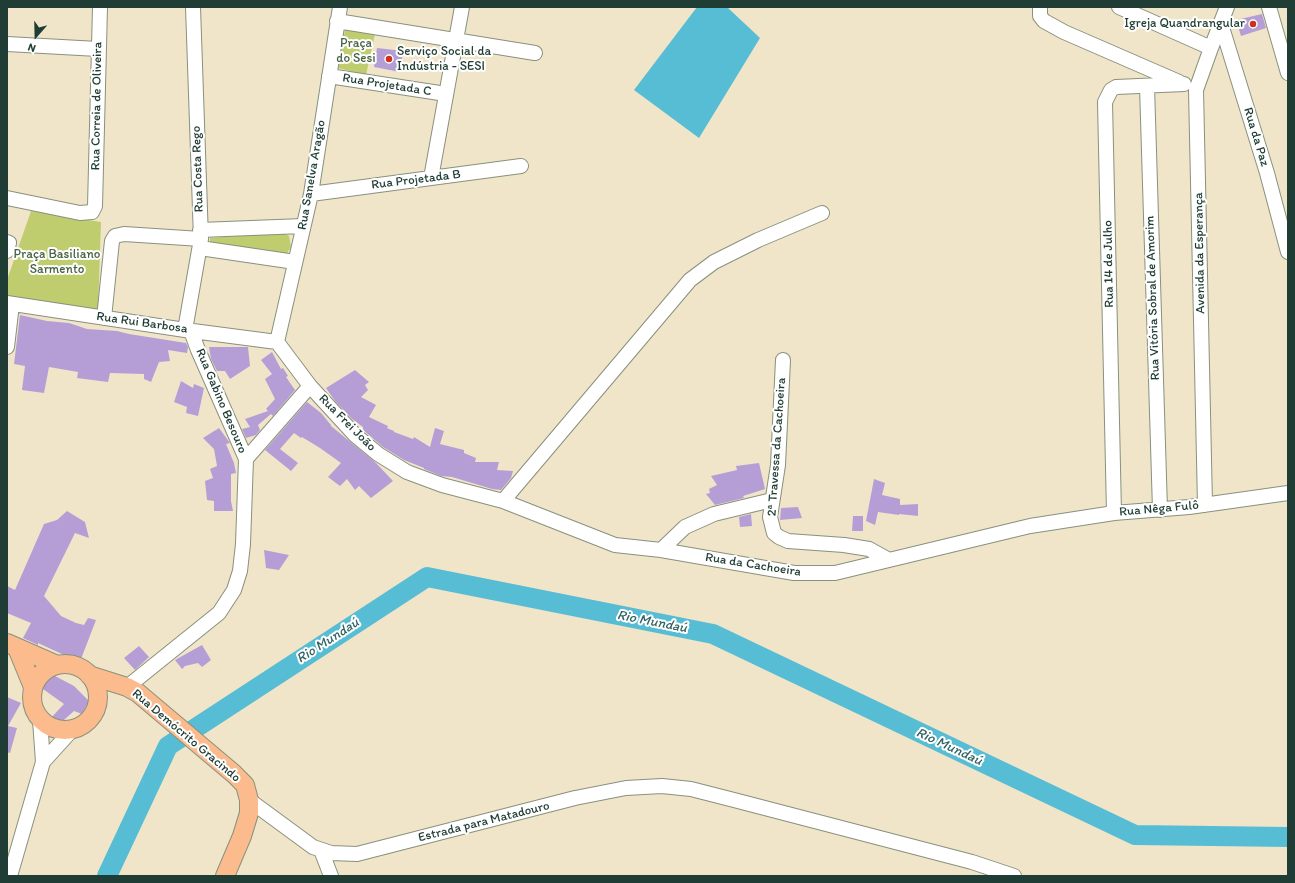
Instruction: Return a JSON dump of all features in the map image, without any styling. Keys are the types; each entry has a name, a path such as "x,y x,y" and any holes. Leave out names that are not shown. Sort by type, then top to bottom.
{"main road":[{"path":"12,646 57,665 75,666 89,675 97,690 96,708 87,722 72,730 54,729 40,720 32,704 33,687 42,673 57,665"},
{"path":"12,646 33,687"},
{"name":"Rua Demócrito Gracindo","path":"89,675 133,690 234,774 245,785 249,800 249,813 242,836 225,876"},
{"name":"Rua Demócrito Gracindo","path":"96,708 133,690"}],"street":[{"name":"Rua Correia de Oliveira","path":"7,198 80,213 92,212 95,206 100,7"},
{"name":"Rua Costa Rego","path":"188,330 200,239 193,7"},
{"name":"Rua Sanelva Aragão","path":"277,342 311,194 340,7"},
{"path":"431,178 462,7"},
{"path":"1040,7 1040,16 1044,21 1064,32 1190,87"},
{"path":"1119,7 1211,48"},
{"name":"Avenida da Esperança","path":"1205,505 1190,87 1211,48 1227,7"},
{"path":"1269,7 1288,73"},
{"path":"337,21 535,54"},
{"name":"Rua da Paz","path":"1221,24 1267,173 1288,252"},
{"path":"7,44 98,48"},
{"name":"Rua Projetada C","path":"329,76 446,94"},
{"name":"Rua Vitória Sobral de Amorim","path":"1146,86 1160,510"},
{"name":"Rua 14 de Julho","path":"1114,513 1105,102 1110,90 1116,87 1190,87"},
{"name":"Rua Projetada B","path":"311,194 521,166"},
{"path":"503,501 690,280 714,262 758,240 822,213"},
{"path":"200,239 303,226"},
{"path":"104,318 112,241 115,236 124,234 200,239 295,262"},
{"path":"7,347 10,304"},
{"name":"Rua Rui Barbosa","path":"10,304 277,342"},
{"name":"Rua Gabino Besouro","path":"133,690 218,613 234,590 240,571 243,544 246,459 188,330"},
{"name":"Rua Frei João","path":"277,342 310,386 355,435 378,454 407,472 442,486 503,501"},
{"name":"2ª Travessa da Cachoeira","path":"783,360 778,465 770,517 774,533 788,541 844,545 869,549 889,560"},
{"path":"246,459 310,386"},
{"name":"Rua Nêga Fulô","path":"1030,526 1114,513 1205,505 1288,493"},
{"path":"661,550 685,527 714,514 772,500"},
{"name":"Rua da Cachoeira","path":"503,501 616,545 661,550 794,573 835,573 1030,526"},
{"path":"10,876 42,762 40,720"},
{"path":"42,762 72,730"},
{"name":"Estrada para Matadouro","path":"249,800 313,847 331,853 357,854 575,798 626,788 662,786 691,789 972,862 1014,876"},
{"path":"321,850 331,876"}],"green space":[{"name":"Praça do Sesi","path":"345,30 375,34 366,75 338,68"},
{"name":"Praça Basiliano Sarmento","path":"31,211 101,222 98,311 7,297 7,280"},
{"path":"282,232 289,236 291,247 286,255 210,244 210,238"}],"water":[{"path":"697,7 727,7 760,38 699,138 634,90"}],"building":[{"name":"Igreja Quandrangular","path":"1262,14 1266,28 1241,36 1236,20"},
{"name":"Serviço Social da Indústria - SESI","path":"377,48 403,51 400,72 374,67"},
{"path":"20,315 47,321 69,323 87,329 117,331 186,343 188,347 187,353 168,350 170,361 159,362 151,382 144,379 144,374 110,373 108,382 77,378 78,372 49,367 44,393 22,390 25,366 14,364"},
{"path":"209,347 248,347 250,366 230,379 225,371 217,371 211,359"},
{"path":"272,352 281,369 283,368 288,376 286,377 295,390 273,416 271,414 258,425 260,430 256,435 246,438 242,429 250,427 245,419 268,411 266,409 275,399 265,379 272,374 261,360"},
{"path":"355,370 369,382 365,385 368,390 361,397 376,405 369,417 388,426 387,428 394,432 413,439 414,437 430,447 435,428 444,431 440,444 464,450 464,453 476,458 475,462 499,462 497,470 513,471 511,478 501,490 492,489 452,477 441,476 404,460 383,447 363,430 363,427 352,419 335,401 326,388"},
{"path":"181,381 193,388 194,384 204,388 198,416 186,413 187,407 174,402"},
{"path":"307,402 321,413 331,426 376,463 393,481 371,498 359,486 355,490 347,479 340,486 328,477 341,463 320,448 294,433 280,449 298,463 291,471 265,450"},
{"path":"219,428 230,443 226,444 234,463 236,473 231,474 231,501 233,511 214,511 214,501 207,500 205,481 213,478 210,469 217,466 214,449 203,438"},
{"path":"759,463 765,489 743,496 744,498 715,505 706,494 710,493 709,489 717,485 711,476 737,470 736,466"},
{"path":"874,479 885,483 882,495 900,499 900,505 918,504 918,516 878,512 875,525 866,521"},
{"path":"798,507 802,518 780,520 781,508"},
{"path":"67,511 85,522 89,538 75,533 44,596 61,616 76,623 84,625 88,618 96,620 81,659 64,655 23,638 31,623 7,613 7,586 15,590 44,524 57,520"},
{"path":"751,514 752,526 740,527 739,517"},
{"path":"853,516 863,516 863,531 852,531"},
{"path":"264,550 289,555 279,570 266,568"},
{"path":"202,645 211,660 202,667 198,663 185,666 182,669 175,660"},
{"path":"139,646 149,657 135,670 124,658"},
{"path":"46,674 55,676 74,686 89,701 82,714 74,711 56,727 49,720 64,704 43,689 42,681"},
{"path":"7,697 21,703 8,726 17,728 10,753 7,752"}],"waterway":[{"name":"Rio Mundaú","path":"107,876 168,746 427,577 713,634 1135,835 1288,837"}],"place":[{"name":"Igreja Quandrangular","path":"1253,24"},
{"name":"Serviço Social da Indústria - SESI","path":"389,59"}]}
